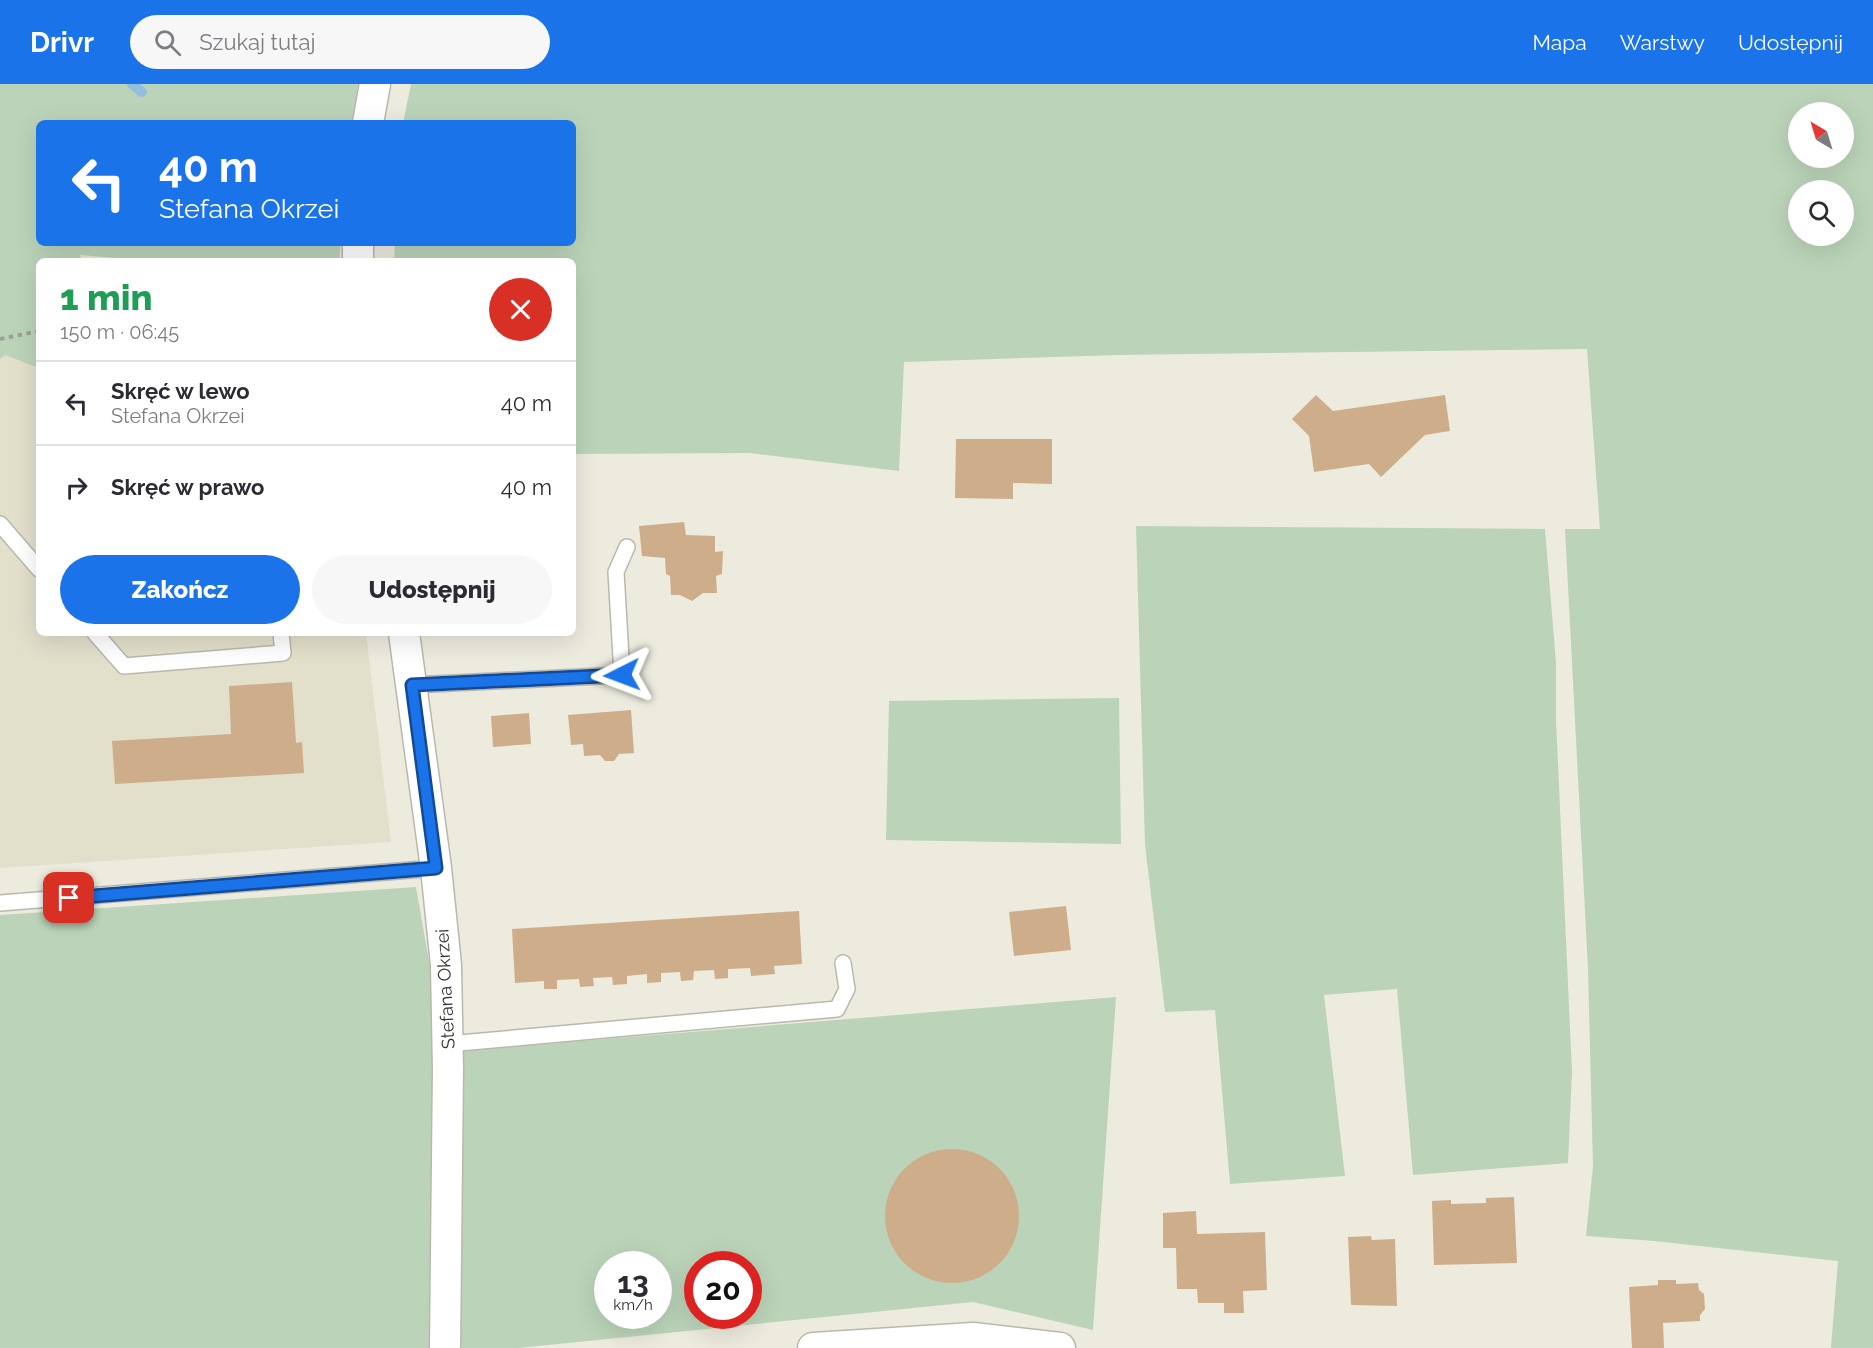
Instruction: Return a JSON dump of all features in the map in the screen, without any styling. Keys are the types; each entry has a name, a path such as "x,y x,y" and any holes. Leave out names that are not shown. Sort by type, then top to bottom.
{"street":[{"path":"369,120 375,84"},
{"name":"Stefana Okrzei","path":"404,636 436,868 446,965 448,1044 445,1348"},
{"path":"813,1348 973,1338 1060,1348"}],"lane":[{"path":"0,524 36,566"},
{"path":"412,685 622,675 616,572 627,547"},
{"path":"98,636 124,666 283,653 281,636"},
{"path":"0,903 436,868"},
{"path":"448,1044 837,1009 847,989 843,963"}],"path":[{"path":"0,339 36,333"}],"shaded area":[{"path":"36,336 36,636 366,636 391,842 0,868 0,340"}],"green space":[{"path":"0,84 358,84 354,120 36,120 36,246 341,246 339,258 115,258 80,255 81,258 36,258 36,367 5,355 0,359"},
{"path":"411,84 1873,84 1873,1348 1831,1348 1838,1261 1586,1236 1593,1166 1588,969 1565,529 1600,529 1587,349 1116,355 904,362 899,471 749,453 576,454 576,258 394,258 395,246 576,246 576,120 404,120"},
{"path":"1136,526 1545,529 1556,663 1556,720 1572,1072 1568,1163 1413,1175 1397,989 1324,995 1345,1176 1230,1184 1215,1010 1165,1012 1145,845"},
{"path":"1119,698 1121,844 886,840 889,701"},
{"path":"416,887 448,1069 445,1348 0,1348 0,915"},
{"path":"1116,997 1093,1330 973,1302 762,1323 762,1251 684,1251 684,1329 706,1329 518,1348 455,1348 459,1051"}],"building":[{"path":"1316,395 1333,411 1445,395 1450,431 1425,435 1381,477 1369,464 1314,472 1309,436 1292,419"},
{"path":"956,439 1052,439 1052,484 1013,483 1013,499 955,498"},
{"path":"684,522 686,535 715,536 715,552 723,551 722,574 716,576 717,593 703,593 692,601 680,595 671,595 670,576 666,574 665,558 642,556 639,526"},
{"path":"292,682 296,743 302,742 304,773 115,784 112,741 231,734 229,686"},
{"path":"631,710 634,753 619,754 614,761 605,761 600,755 584,756 583,744 571,745 568,715"},
{"path":"529,713 531,744 493,747 491,716"},
{"path":"1066,906 1071,950 1014,956 1009,912"},
{"path":"799,911 802,964 774,966 775,974 751,976 750,968 728,969 728,978 715,979 714,970 694,971 693,980 681,981 680,972 661,973 661,982 647,983 647,974 627,976 627,984 613,985 612,977 593,978 594,986 580,987 579,979 557,980 557,989 544,989 544,981 515,983 512,929"},
{"path":"952,1149 978,1154 999,1169 1014,1190 1019,1216 1014,1242 999,1263 978,1278 952,1283 926,1278 905,1263 890,1242 885,1216 890,1190 905,1169 926,1154"},
{"path":"1514,1197 1517,1263 1434,1265 1432,1201 1451,1200 1451,1204 1486,1203 1486,1198"},
{"path":"1196,1211 1197,1234 1265,1232 1267,1290 1243,1291 1244,1313 1224,1313 1224,1303 1198,1303 1197,1289 1177,1289 1176,1248 1163,1248 1163,1213"},
{"path":"1371,1236 1372,1240 1395,1239 1397,1306 1351,1305 1348,1237"},
{"path":"1658,1280 1676,1280 1676,1284 1698,1283 1699,1290 1704,1294 1705,1309 1700,1315 1700,1321 1663,1323 1664,1348 1632,1348 1629,1287 1658,1285"}],"waterway":[{"path":"132,84 142,92"}],"route":[{"path":"69,898 436,868 412,685 622,675"}]}
